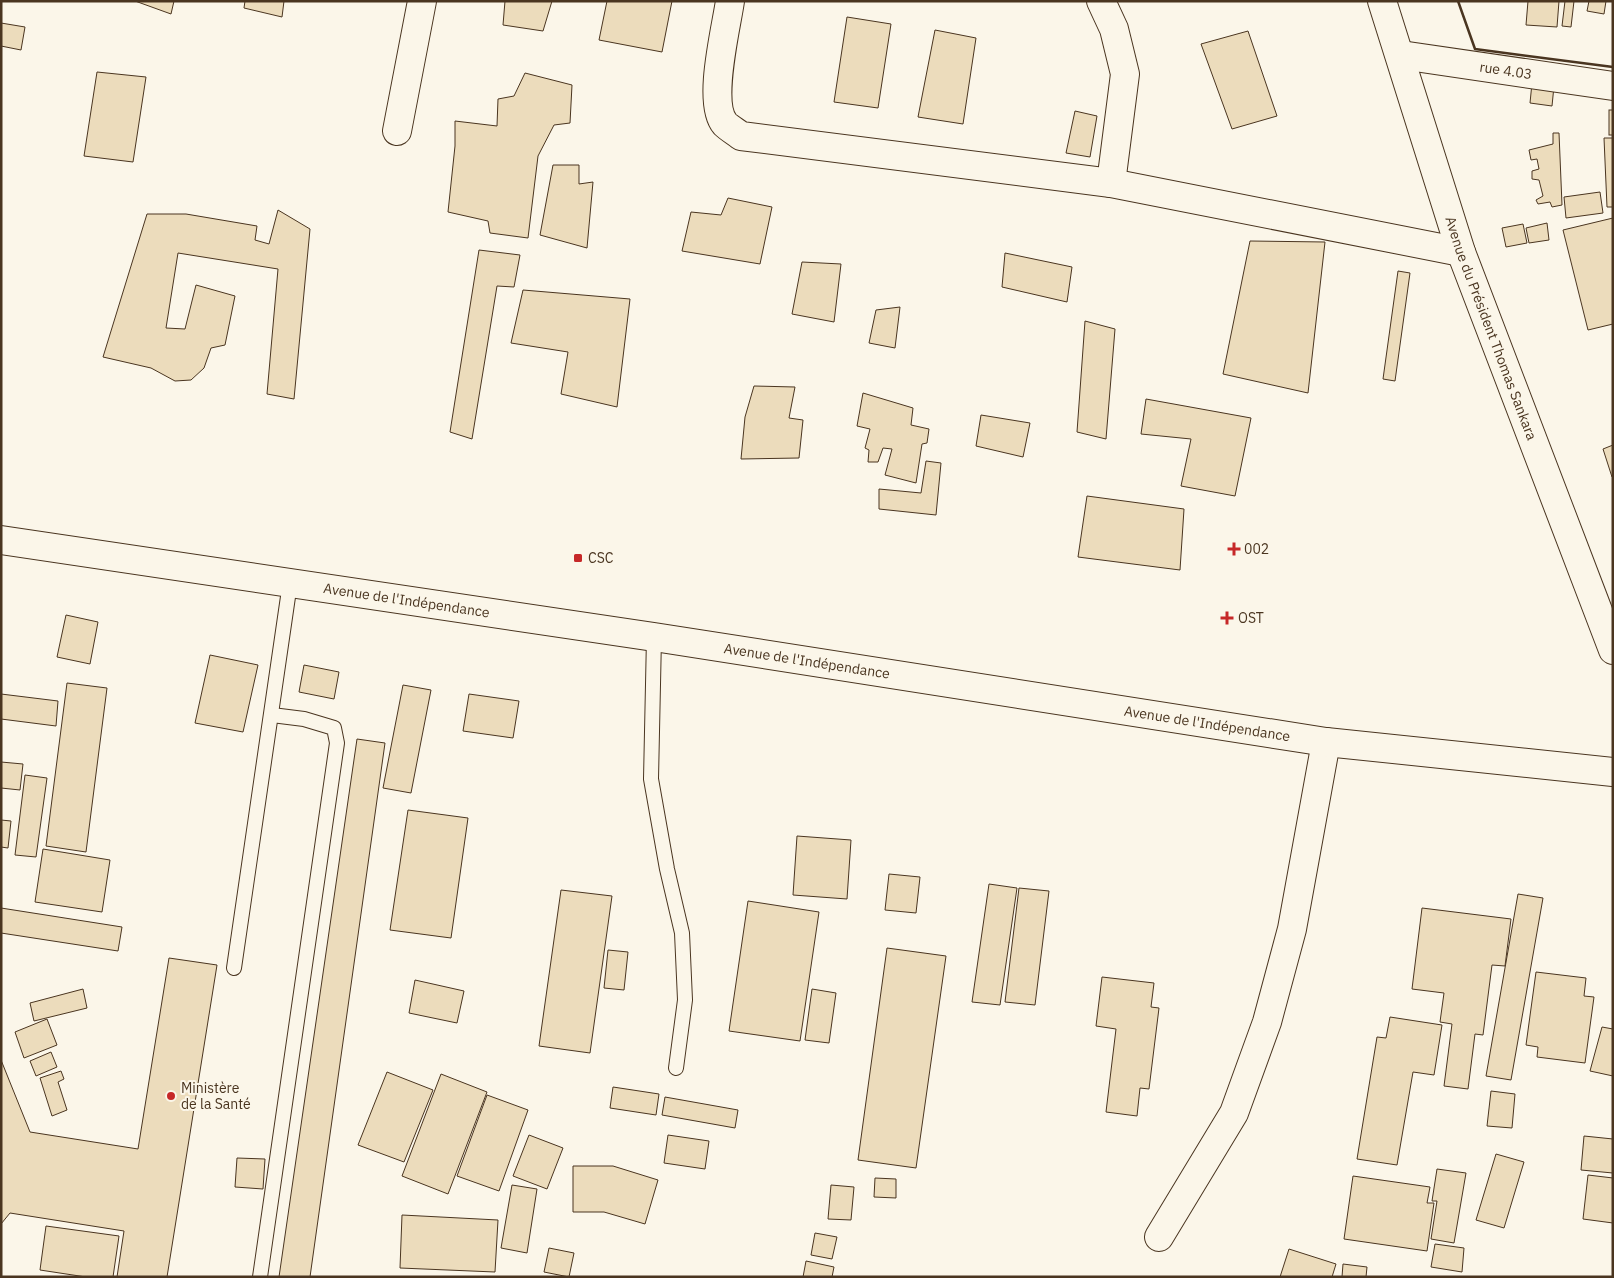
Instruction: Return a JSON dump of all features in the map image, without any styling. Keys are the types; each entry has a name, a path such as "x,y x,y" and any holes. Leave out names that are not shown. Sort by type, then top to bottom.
{"main road":[{"path":"397,131 422,1"},
{"path":"730,1 717,86 718,106 724,123 741,136 1111,183 1461,252"},
{"path":"1101,1 1114,29 1125,74 1111,183"},
{"name":"Avenue du Président Thomas Sankara","path":"1382,1 1461,252 1613,650"},
{"name":"rue 4.03","path":"1400,55 1613,86"},
{"name":"Avenue de l'Indépendance","path":"1,540 654,637 1326,742 1613,772"},
{"path":"1159,1237 1234,1113 1267,1022 1292,929 1326,742"}],"lane":[{"path":"234,968 290,583"},
{"path":"654,637 652,779 668,869 682,933 685,1000 676,1068"},
{"path":"260,1277 337,743 334,728 304,719 272,715"}],"building":[{"path":"135,1 174,1 171,14"},
{"path":"245,1 284,1 282,17 244,8"},
{"path":"505,1 552,1 543,31 503,25"},
{"path":"607,1 672,1 662,52 599,40"},
{"path":"1528,1 1559,1 1557,27 1526,25"},
{"path":"1565,1 1574,1 1571,27 1562,26"},
{"path":"1589,1 1606,1 1604,14 1587,11"},
{"path":"847,17 891,24 878,108 834,102"},
{"path":"1,23 25,27 21,50 1,46"},
{"path":"935,30 976,38 963,124 918,117"},
{"path":"1248,31 1277,116 1232,129 1201,44"},
{"path":"97,72 146,77 133,162 84,156"},
{"path":"525,73 572,85 570,123 554,125 538,156 528,238 490,233 488,221 448,212 455,146 455,121 497,126 498,99 514,96"},
{"path":"1532,83 1554,86 1552,106 1530,103"},
{"path":"1609,110 1613,110 1613,135 1609,135"},
{"path":"1075,111 1097,116 1090,157 1066,153"},
{"path":"1553,133 1559,133 1562,205 1552,207 1550,202 1538,204 1536,200 1543,196 1539,180 1532,179 1532,171 1539,169 1537,159 1531,160 1529,150 1553,144"},
{"path":"1604,138 1613,138 1613,207 1607,207"},
{"path":"553,165 579,165 579,184 593,182 587,248 540,235"},
{"path":"1600,192 1603,213 1566,218 1564,197"},
{"path":"728,198 772,207 760,264 682,251 691,212 721,215"},
{"path":"278,210 310,229 294,399 267,394 278,269 178,253 166,328 185,329 196,285 235,296 225,345 211,348 204,368 191,380 175,381 151,368 103,357 147,214 186,214 257,226 255,240 269,244"},
{"path":"1613,218 1613,324 1588,330 1563,230"},
{"path":"1547,223 1549,240 1529,243 1526,228"},
{"path":"1523,224 1527,243 1506,247 1502,228"},
{"path":"1250,241 1325,242 1308,393 1223,374"},
{"path":"479,250 520,255 514,287 497,286 472,439 450,432"},
{"path":"1005,253 1072,267 1067,302 1002,287"},
{"path":"802,262 841,264 834,322 792,314"},
{"path":"1398,271 1410,273 1395,381 1383,379"},
{"path":"523,290 630,299 617,407 561,394 568,352 511,343"},
{"path":"900,307 895,348 869,343 876,310"},
{"path":"1085,321 1115,329 1106,439 1077,432"},
{"path":"754,386 795,387 789,418 803,420 799,458 741,459 745,417"},
{"path":"863,393 913,408 911,425 929,429 927,443 922,444 916,483 885,475 892,449 883,448 878,462 868,462 869,450 865,448 870,429 857,426"},
{"path":"1146,399 1251,418 1235,496 1181,486 1191,439 1141,434"},
{"path":"981,415 1030,423 1023,457 976,446"},
{"path":"1613,445 1613,477 1612,477 1603,449"},
{"path":"926,461 941,463 936,515 879,509 879,489 921,493"},
{"path":"1087,496 1184,509 1180,570 1078,557"},
{"path":"66,615 98,622 90,664 57,657"},
{"path":"210,655 258,665 243,732 195,723"},
{"path":"304,665 339,672 334,699 299,692"},
{"path":"67,683 107,688 86,852 46,846"},
{"path":"403,685 431,690 411,793 383,788"},
{"path":"1,694 58,701 56,726 1,719"},
{"path":"469,694 519,701 513,738 463,731"},
{"path":"357,739 385,743 310,1277 279,1277"},
{"path":"1,762 23,764 20,790 1,788"},
{"path":"25,775 47,778 36,857 15,855"},
{"path":"408,810 468,818 451,938 390,930"},
{"path":"1,820 11,821 8,848 1,847"},
{"path":"797,836 851,840 847,899 793,895"},
{"path":"43,849 110,860 102,912 35,902"},
{"path":"889,874 920,877 916,913 885,910"},
{"path":"989,884 1017,888 1000,1005 972,1002"},
{"path":"1019,888 1049,891 1035,1005 1005,1002"},
{"path":"561,890 612,896 590,1053 539,1046"},
{"path":"1518,894 1543,898 1511,1080 1486,1076"},
{"path":"748,901 819,912 800,1041 729,1031"},
{"path":"1,908 122,927 118,951 1,933"},
{"path":"1422,908 1511,919 1505,966 1492,965 1483,1035 1475,1034 1468,1089 1444,1086 1452,1024 1440,1022 1444,993 1412,989"},
{"path":"887,948 946,956 916,1168 858,1160"},
{"path":"608,950 628,952 624,990 604,988"},
{"name":"Ministère de la Santé","path":"169,958 217,965 167,1277 117,1277 124,1231 10,1213 1,1224 1,1060 30,1132 138,1149"},
{"path":"1536,972 1586,978 1584,996 1594,997 1585,1063 1537,1057 1538,1047 1526,1045"},
{"path":"1102,977 1154,983 1151,1007 1159,1008 1149,1089 1140,1088 1137,1116 1106,1112 1116,1029 1096,1026"},
{"path":"415,980 464,991 457,1023 409,1013"},
{"path":"83,989 87,1008 34,1021 30,1003"},
{"path":"812,989 836,993 829,1043 805,1040"},
{"path":"1390,1017 1442,1025 1434,1075 1413,1072 1397,1165 1357,1159 1377,1037 1386,1038"},
{"path":"47,1019 57,1045 24,1058 15,1032"},
{"path":"1602,1027 1613,1029 1613,1076 1590,1071"},
{"path":"51,1052 57,1067 36,1076 30,1061"},
{"path":"61,1071 64,1079 58,1082 67,1110 52,1116 40,1078"},
{"path":"387,1072 433,1090 404,1162 358,1145"},
{"path":"441,1074 487,1092 448,1194 402,1176"},
{"path":"613,1087 659,1094 656,1115 610,1108"},
{"path":"1491,1091 1515,1094 1512,1128 1487,1126"},
{"path":"487,1095 528,1110 499,1191 457,1176"},
{"path":"665,1097 738,1110 735,1128 662,1115"},
{"path":"529,1135 563,1148 547,1189 513,1176"},
{"path":"668,1135 709,1141 705,1169 664,1163"},
{"path":"1584,1136 1613,1139 1613,1173 1581,1170"},
{"path":"1496,1154 1524,1162 1504,1228 1476,1220"},
{"path":"237,1158 265,1159 263,1189 235,1187"},
{"path":"573,1166 613,1166 658,1180 645,1224 604,1212 573,1212"},
{"path":"1437,1169 1466,1173 1454,1243 1431,1239 1437,1201 1432,1201"},
{"path":"1588,1175 1613,1178 1613,1223 1583,1219"},
{"path":"1353,1176 1430,1187 1427,1203 1434,1203 1427,1251 1344,1239"},
{"path":"875,1178 896,1179 896,1198 874,1197"},
{"path":"512,1185 537,1189 527,1253 501,1248"},
{"path":"831,1185 854,1187 851,1220 828,1219"},
{"path":"402,1215 498,1220 495,1272 400,1268"},
{"path":"46,1226 119,1236 113,1277 86,1277 40,1270"},
{"path":"815,1233 837,1237 832,1259 811,1255"},
{"path":"1435,1244 1464,1248 1462,1272 1431,1267"},
{"path":"549,1248 574,1253 569,1277 544,1272"},
{"path":"1289,1249 1336,1264 1332,1277 1280,1277"},
{"path":"806,1261 834,1267 832,1277 803,1277"},
{"path":"1343,1264 1367,1267 1366,1277 1342,1277"}],"wall":[{"path":"1458,1 1475,49 1613,67"}],"place":[{"name":"002","path":"1234,549"},
{"name":"CSC","path":"578,558"},
{"name":"OST","path":"1227,618"},
{"name":"Ministère de la Santé","path":"171,1096"}]}
